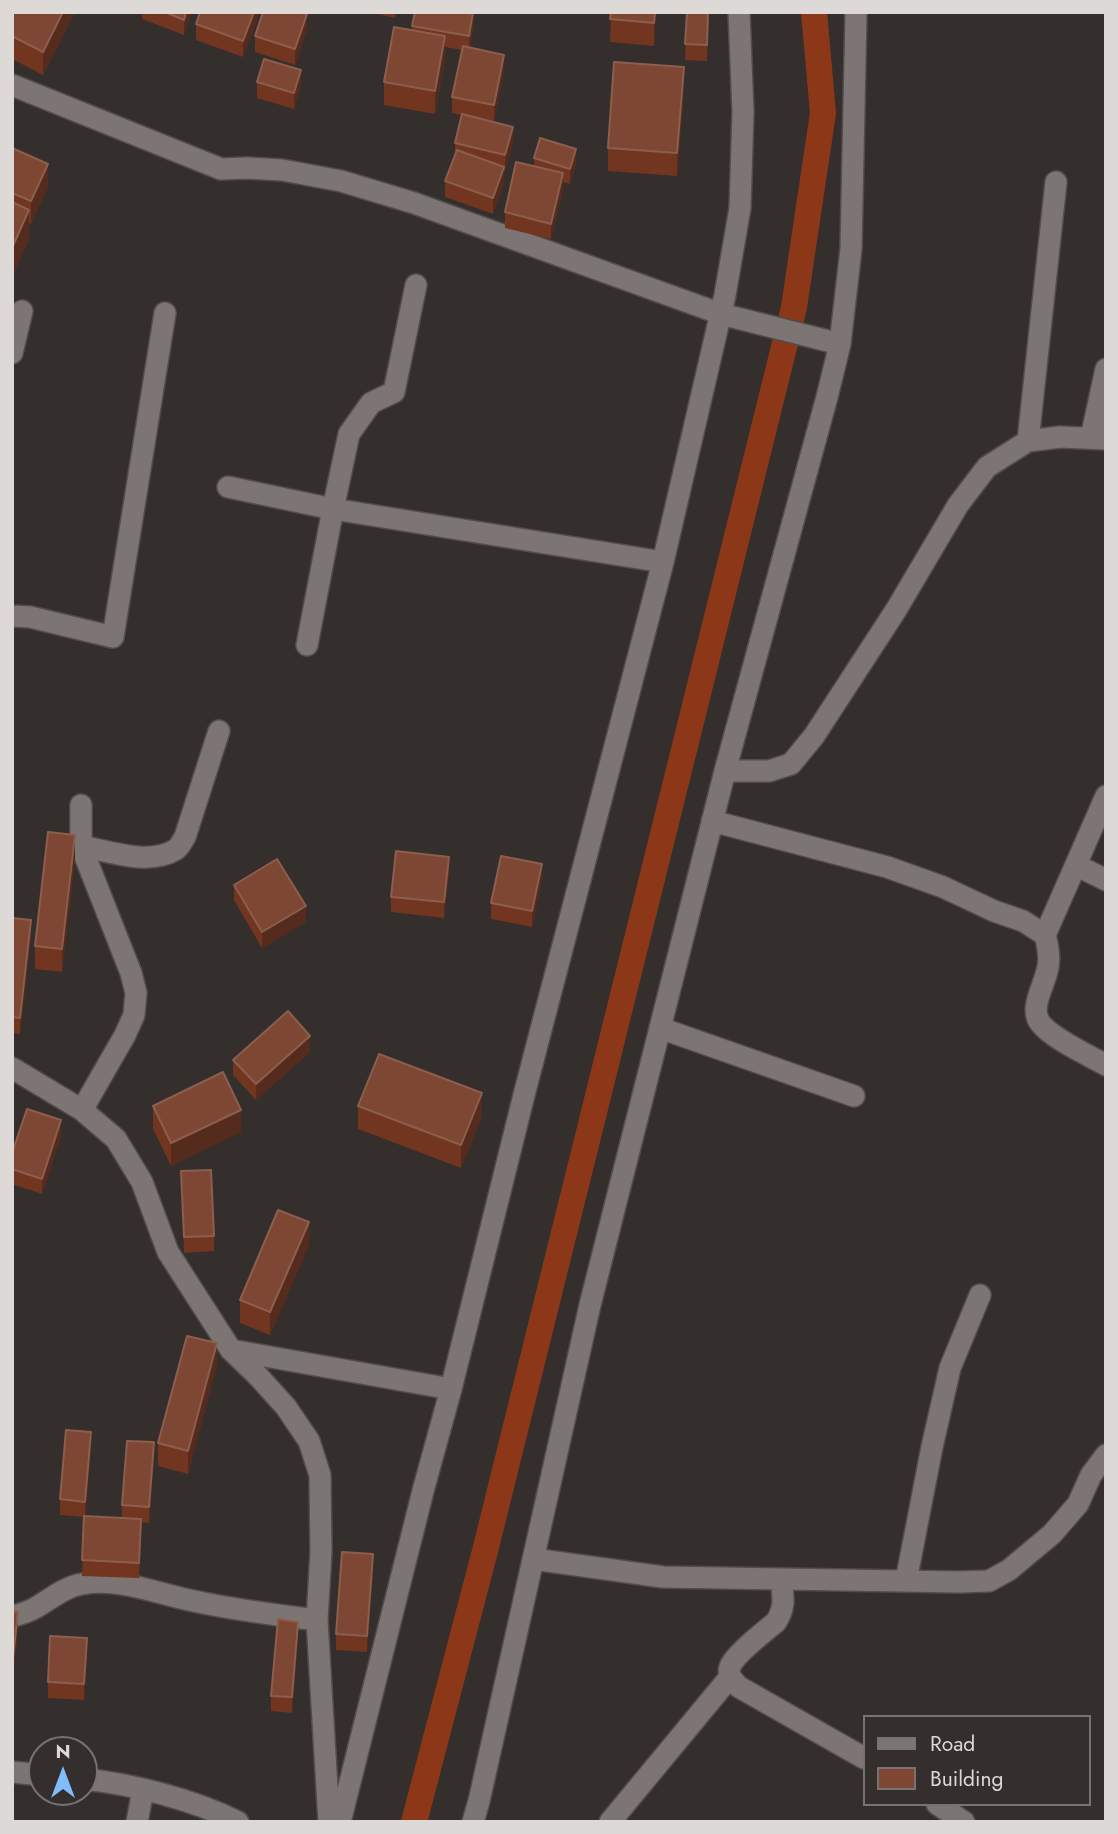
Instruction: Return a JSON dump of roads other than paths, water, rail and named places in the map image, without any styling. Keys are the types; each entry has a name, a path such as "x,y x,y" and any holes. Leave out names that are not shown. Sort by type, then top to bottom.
{"street":[{"path":"340,1822 423,1491 452,1389 525,1091 663,562 721,314 740,208 743,112 739,12"},
{"path":"473,1822 590,1304 712,821 839,344 851,249 856,12"},
{"path":"12,85 221,169 282,170 353,185 414,203 721,314 839,344"},
{"path":"1028,441 1056,182"},
{"path":"307,645 349,434 370,403 394,392 416,285"},
{"path":"12,353 22,311"},
{"path":"12,616 30,617 113,637 165,313"},
{"path":"725,771 769,771 791,764 814,736 896,610 958,505 987,467 1028,441 1060,437 1098,438 1106,369"},
{"path":"228,488 333,509 663,562"},
{"path":"81,845 135,856 159,856 177,849 185,837 219,731"},
{"path":"1106,796 1045,935 1049,950 1048,966 1035,1009 1039,1023 1051,1033 1106,1065"},
{"path":"81,805 81,845 131,973 136,993 134,1015 125,1035 82,1110"},
{"path":"712,821 887,867 1023,921 1045,935"},
{"path":"1076,864 1106,880"},
{"path":"660,1028 854,1096"},
{"path":"12,1068 82,1110 116,1139 142,1182 167,1252 231,1350 286,1407 309,1441 320,1475 321,1550 317,1620 329,1822"},
{"path":"906,1581 950,1368 980,1295"},
{"path":"231,1350 452,1389"},
{"path":"533,1559 663,1577 989,1581 1009,1570 1052,1534 1078,1504 1091,1475 1106,1455"},
{"path":"781,1580 784,1605 776,1622 736,1657 729,1667 730,1677 739,1687 862,1757"},
{"path":"14,1616 32,1610 67,1588 85,1584 115,1584 146,1588 192,1601 247,1611 317,1620"},
{"path":"610,1822 730,1677"},
{"path":"98,1782 166,1795 238,1822"},
{"path":"137,1822 143,1790"},
{"path":"940,1806 964,1822"}],"waterway":[{"path":"414,1822 485,1551 794,307 823,113 814,12"}]}
